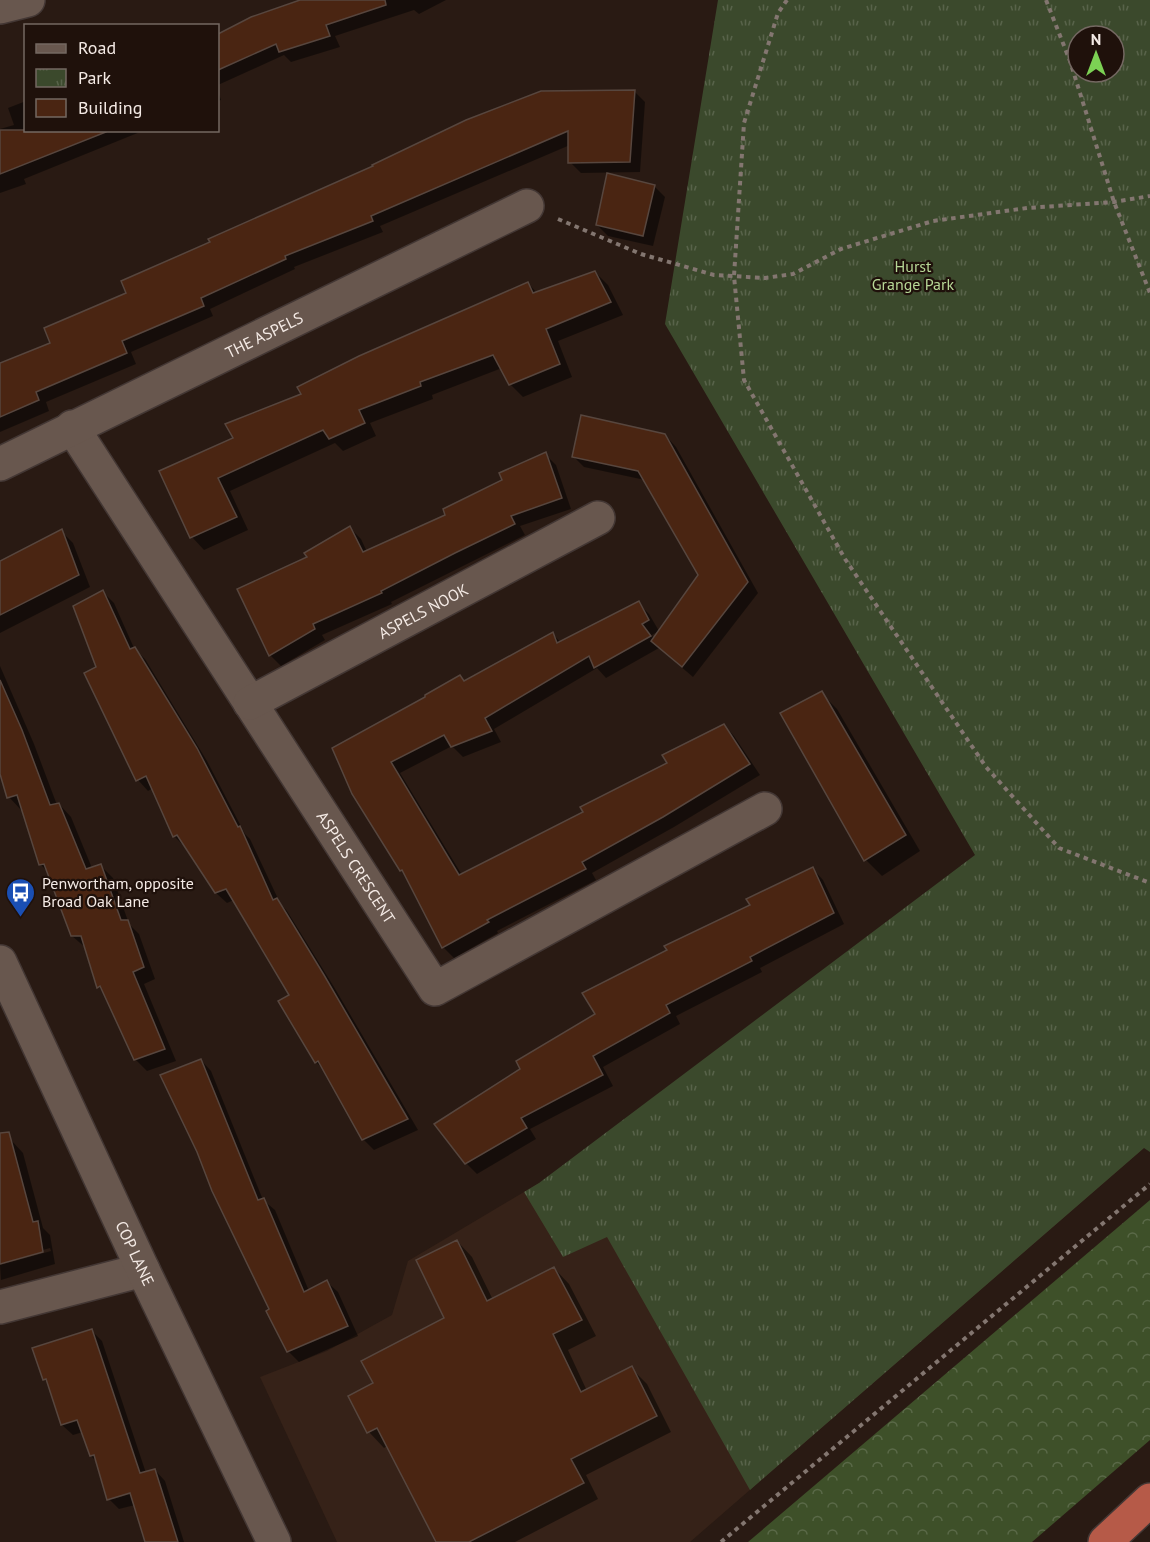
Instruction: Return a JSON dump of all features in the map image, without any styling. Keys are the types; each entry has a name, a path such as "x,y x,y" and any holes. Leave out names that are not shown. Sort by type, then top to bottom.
{"highway":[{"path":"1105,1542 1150,1500"}],"street":[{"path":"0,7 28,0"},
{"name":"THE ASPELS","path":"0,464 527,206"},
{"name":"ASPELS CRESCENT","path":"72,427 435,989 765,808"},
{"name":"ASPELS NOOK","path":"250,704 598,518"},
{"name":"COP LANE","path":"0,962 274,1542"},
{"path":"0,1307 144,1270"}],"path":[{"path":"787,0 778,13 744,123 734,276 744,380 845,559 986,767 1059,848 1150,883"},
{"path":"1046,0 1070,61 1113,202 1150,293"},
{"path":"527,206 641,254 714,275 765,278 793,274 841,249 933,221 1027,208 1113,202 1150,196"},
{"path":"721,1542 1150,1184"}],"shaded area":[{"path":"1144,1148 690,1542 337,1542 260,1377 327,1351 392,1315 408,1261 539,1183"}],"green space":[{"name":"Hurst Grange Park","path":"718,0 1150,0 1150,1152 1144,1148 750,1490 607,1237 563,1257 524,1192 975,855 665,324"},
{"path":"1150,1200 1150,1440 1032,1542 748,1542"}],"building":[{"path":"300,0 385,0 386,5 326,25 330,36 279,52 276,44 219,70 219,33 251,17"},
{"path":"635,90 630,162 568,163 568,131 371,216 373,221 285,256 286,259 201,298 204,306 122,341 127,353 36,392 39,400 0,417 0,363 50,343 44,328 126,293 121,281 210,242 208,239 373,166 466,120 541,91"},
{"path":"0,130 106,132 0,174"},
{"path":"607,173 655,185 643,236 596,225"},
{"path":"595,271 611,302 546,329 560,364 509,385 493,355 420,382 421,386 359,410 365,423 329,439 323,430 218,478 237,517 190,538 159,471 233,438 225,424 301,394 297,387 359,356 528,282 533,293"},
{"path":"581,415 665,434 748,582 682,667 651,641 698,575 638,471 572,457"},
{"path":"546,452 562,498 511,516 515,524 381,591 382,593 313,624 315,629 269,656 237,589 307,557 304,553 350,526 363,552 445,515 443,509 502,480 499,473"},
{"path":"62,529 79,575 0,615 0,561"},
{"path":"103,590 130,649 135,647 197,748 238,827 240,826 273,900 277,898 408,1119 362,1140 318,1061 315,1063 278,1001 289,995 226,889 215,893 177,835 173,837 146,776 136,781 84,673 96,667 73,606"},
{"path":"639,601 649,620 642,624 651,636 594,668 589,656 485,718 492,731 451,747 444,735 391,762 459,875 583,812 580,807 667,763 662,755 724,724 750,764 663,817 582,862 586,869 487,920 489,922 442,948 402,870 400,871 352,794 332,748 460,675 464,681 553,632 557,643"},
{"path":"0,680 22,730 50,805 59,803 86,869 101,864 121,920 128,920 144,967 133,972 165,1049 134,1060 100,986 97,988 81,936 71,936 44,864 39,865 17,795 7,798 0,774"},
{"path":"822,691 906,835 864,861 780,713"},
{"path":"813,867 834,913 750,957 752,961 666,1005 670,1013 593,1056 603,1075 521,1118 527,1128 465,1164 434,1124 520,1069 516,1061 595,1014 582,993 667,950 664,946 750,905 746,899"},
{"path":"201,1059 258,1200 264,1198 304,1292 327,1280 348,1326 287,1352 266,1311 269,1309 212,1191 197,1152 160,1075"},
{"path":"9,1132 33,1222 38,1221 43,1252 0,1264 0,1133"},
{"path":"457,1240 487,1301 554,1267 582,1320 553,1334 581,1392 632,1366 657,1416 571,1459 584,1483 469,1542 436,1542 377,1428 367,1433 348,1396 373,1383 361,1361 444,1318 416,1260"},
{"path":"92,1329 140,1473 155,1469 178,1542 145,1542 130,1493 107,1500 94,1455 90,1456 77,1420 61,1425 46,1379 43,1380 32,1348"}],"place":[{"name":"Penwortham, opposite Broad Oak Lane","path":"21,918"}]}
